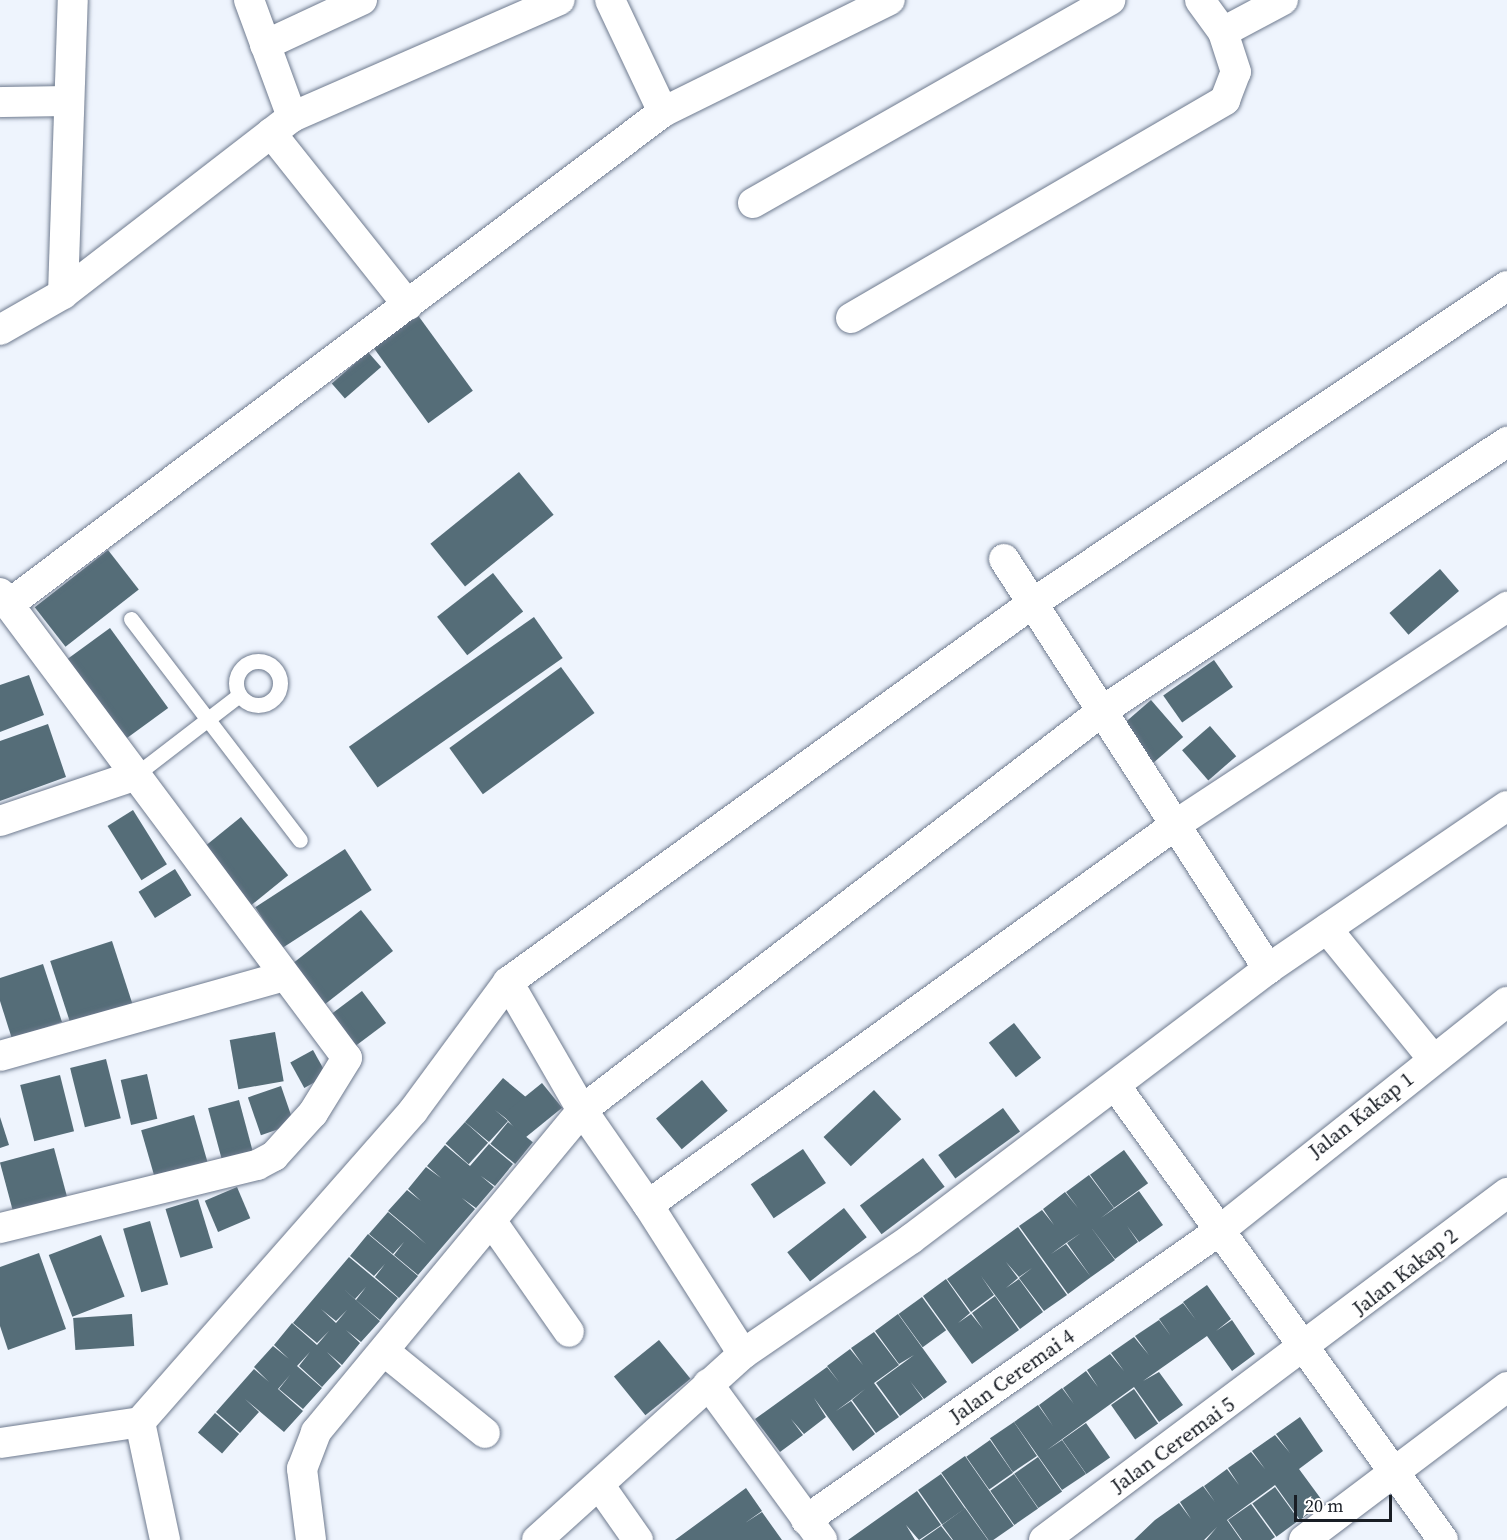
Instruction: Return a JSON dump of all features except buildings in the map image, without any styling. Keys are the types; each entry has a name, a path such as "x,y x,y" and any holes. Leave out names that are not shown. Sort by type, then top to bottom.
{"street":[{"path":"63,294 73,0"},
{"path":"249,0 265,45 281,125 408,305"},
{"path":"265,45 362,0"},
{"path":"0,330 63,294 281,125 560,0"},
{"path":"610,0 663,112"},
{"path":"0,1228 236,1172 274,1156 313,1113 347,1058 134,776 4,599 408,305 663,112 890,0"},
{"path":"851,318 1225,100 1235,85 1236,72 1223,32 1200,0"},
{"path":"1223,32 1282,0"},
{"path":"753,203 1104,1"},
{"path":"0,102 69,102"},
{"path":"0,1443 140,1422 413,1111 508,982 1033,603 1507,286"},
{"path":"311,1540 302,1469 316,1432 492,1222 582,1110 1105,709 1507,442"},
{"path":"1004,559 1105,709 1268,969"},
{"path":"648,1205 1178,823 1507,607"},
{"path":"0,821 134,776"},
{"path":"537,1540 600,1486 743,1354 1117,1088 1268,969 1507,807"},
{"path":"1327,929 1433,1059"},
{"path":"0,1056 284,975"},
{"path":"508,982 582,1110 648,1205 743,1354"},
{"name":"Jalan Kakap 1","path":"1218,1232 1507,1002"},
{"path":"1117,1088 1302,1351 1395,1471 1443,1540"},
{"name":"Jalan Kakap 2","path":"1302,1351 1507,1193"},
{"path":"492,1222 569,1332"},
{"name":"Jalan Ceremai 4","path":"814,1530 1218,1232"},
{"path":"384,1351 485,1433"},
{"name":"Jalan Ceremai 5","path":"1044,1540 1302,1351"},
{"path":"708,1384 814,1530"},
{"path":"1304,1540 1507,1387"},
{"path":"140,1422 165,1540"},
{"path":"600,1486 638,1540"}],"lane":[{"path":"131,619 206,721 300,840"},
{"path":"134,776 238,695"}]}
